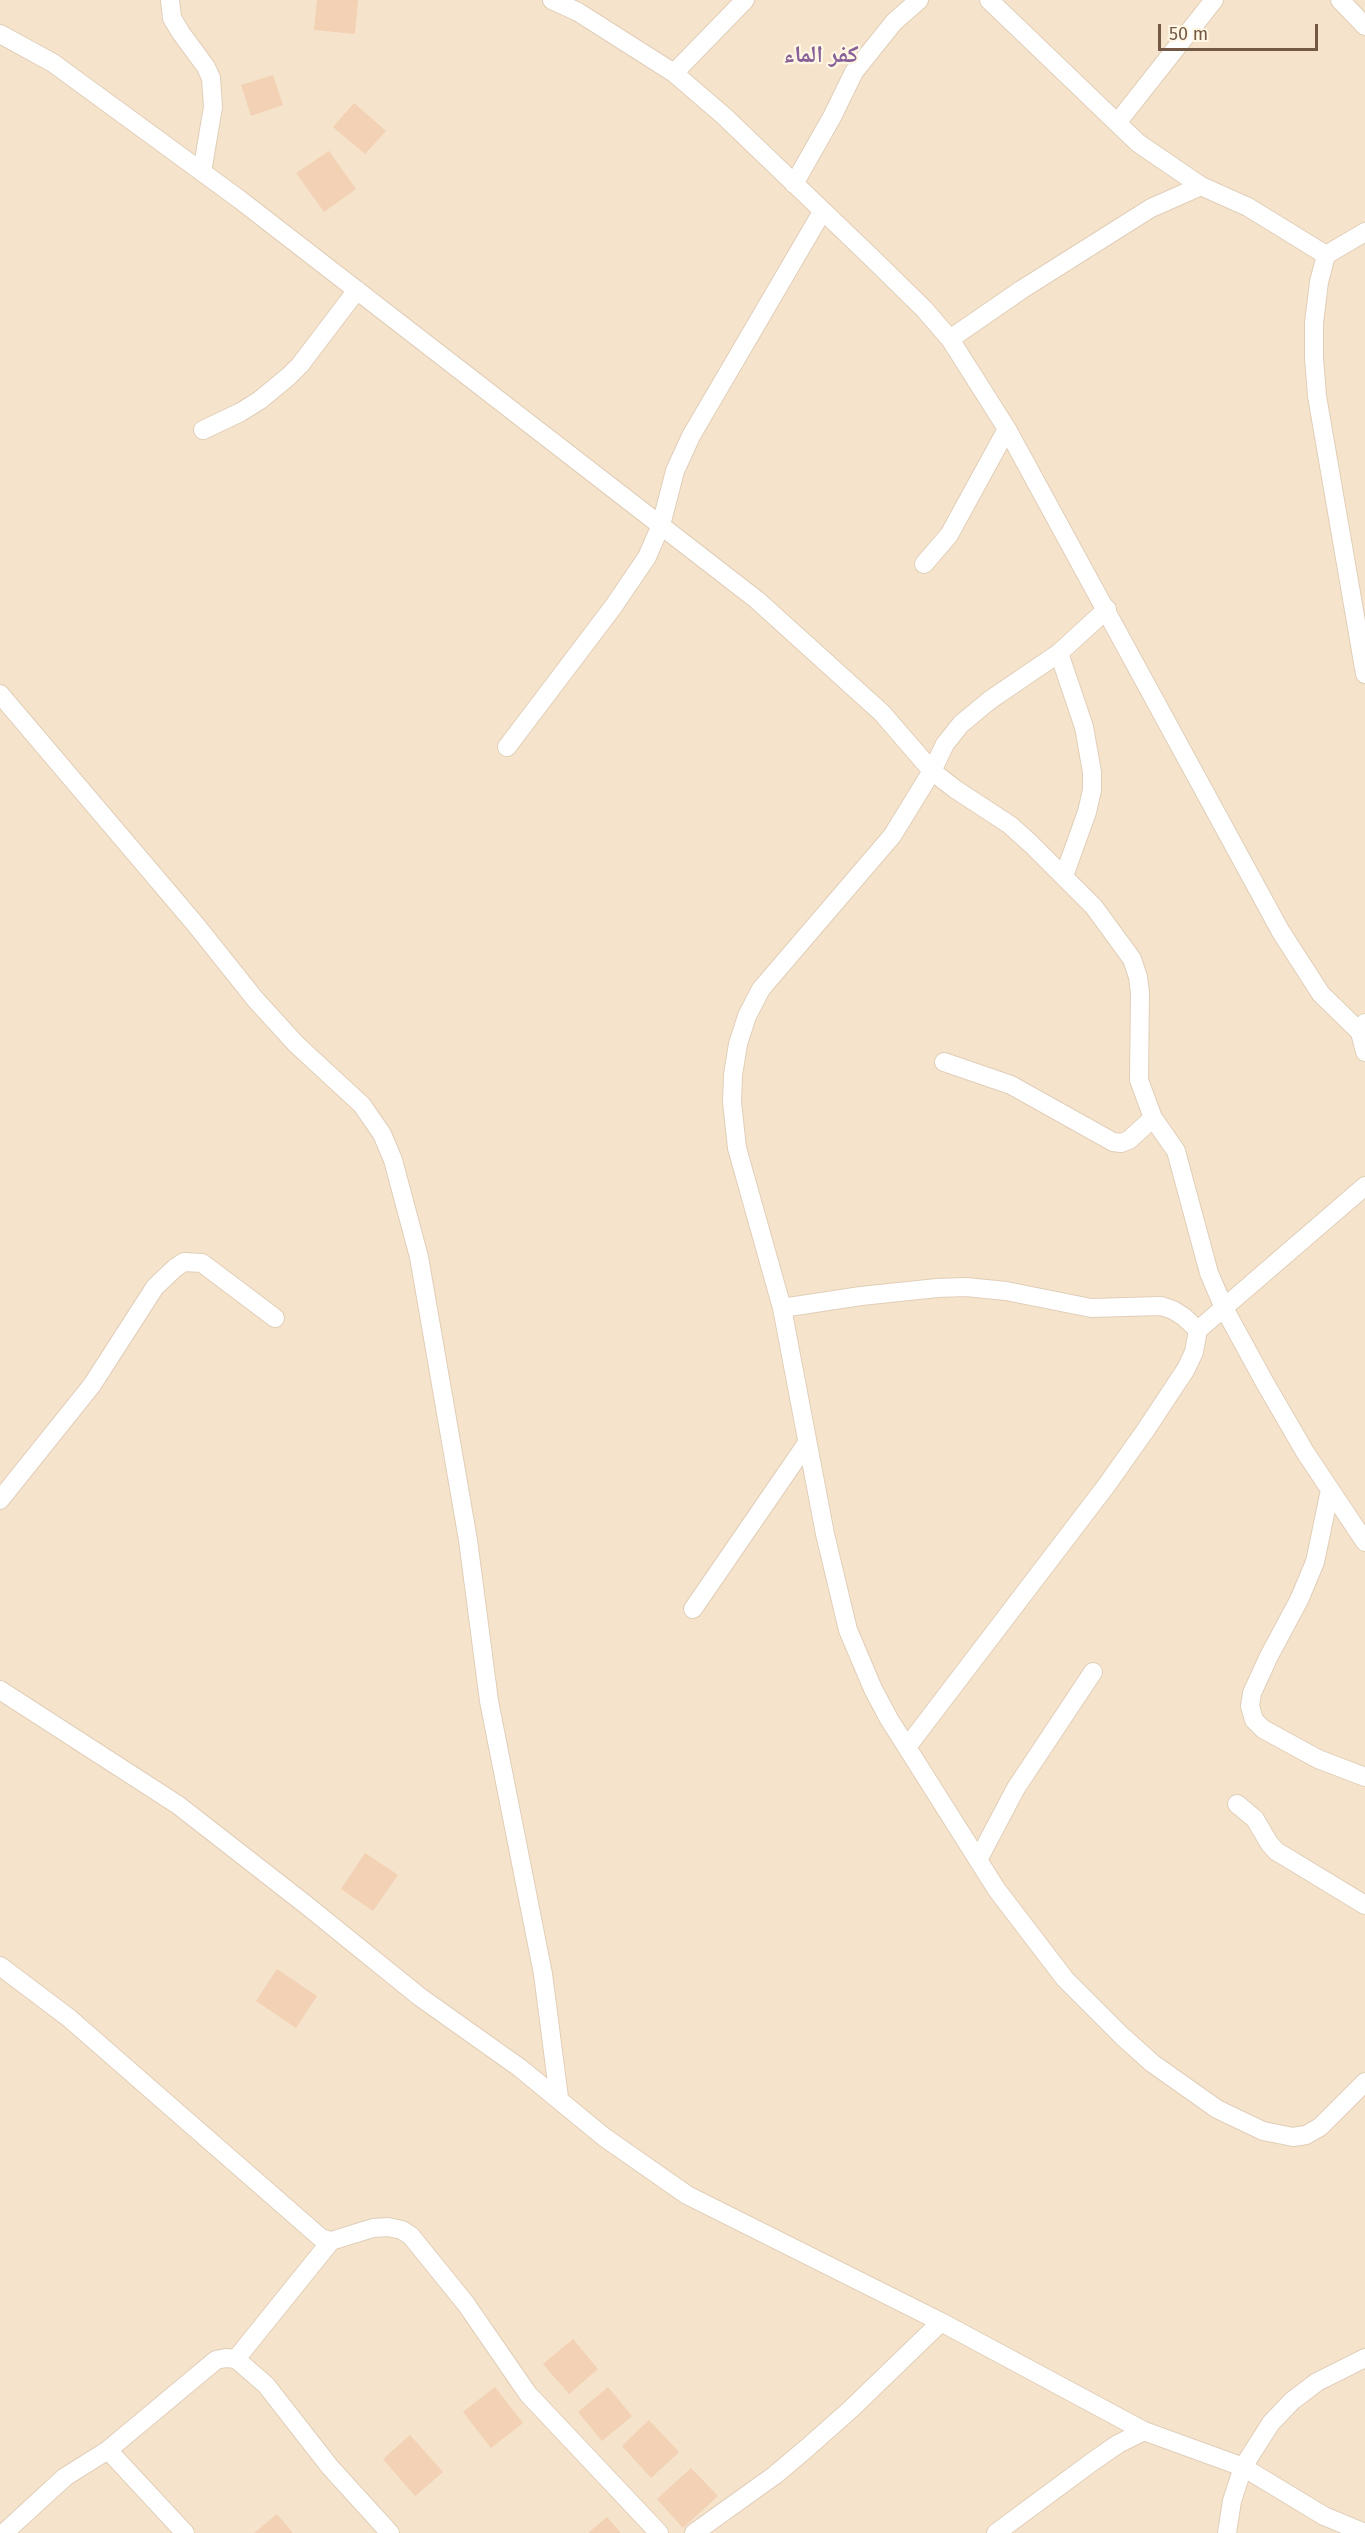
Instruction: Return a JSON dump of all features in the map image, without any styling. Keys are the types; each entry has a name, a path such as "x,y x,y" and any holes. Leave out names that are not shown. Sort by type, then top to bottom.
{"street":[{"path":"170,0 172,18 206,67 211,78 213,107 202,172"},
{"path":"552,0 578,12 674,73 723,116 924,309 950,339 1007,429 1281,932 1321,994 1362,1027 1365,1052"},
{"path":"674,73 745,0"},
{"path":"794,184 832,117 854,72 894,22 919,0"},
{"path":"989,0 1138,143 1201,186 1248,207 1326,255"},
{"path":"1117,123 1214,0"},
{"path":"1340,0 1365,26"},
{"path":"0,34 53,63 202,172 757,600 832,666 895,726 933,771 955,789 1010,825 1094,907 1132,958 1138,977 1139,1080 1153,1118 1176,1151 1203,1258 1224,1308 1305,1452 1365,1542"},
{"path":"950,339 1021,290 1151,208 1201,186"},
{"path":"507,747 626,589 650,550 661,525 675,471 691,436 822,212"},
{"path":"1365,232 1326,255 1319,282 1314,323 1317,396 1365,674"},
{"path":"203,429 242,412 289,376 300,365 357,290"},
{"path":"924,564 950,535 1007,429"},
{"path":"1107,609 1059,653 970,715 952,733 933,771 892,836 761,989 747,1016 738,1044 732,1102 737,1148 782,1308 825,1534 849,1630 873,1689 978,1860 1041,1950 1080,1995 1152,2063 1217,2109 1263,2130 1293,2137 1320,2127 1365,2082"},
{"path":"1059,653 1084,727 1092,772 1092,790 1087,812 1064,876"},
{"path":"0,694 196,925 255,999 296,1044 351,1094 372,1117 393,1160 419,1257 468,1540 491,1712 543,1974 559,2098"},
{"path":"944,1062 1011,1084 1113,1142 1121,1143 1129,1140 1153,1118"},
{"path":"907,1747 1106,1486 1145,1431 1186,1370 1194,1352 1198,1330 1365,1186"},
{"path":"0,1500 92,1385 155,1287 184,1262 202,1263 275,1318"},
{"path":"782,1308 861,1296 966,1287 1006,1291 1091,1308 1161,1306 1184,1317 1198,1330"},
{"path":"693,1609 807,1443"},
{"path":"1330,1490 1312,1569 1252,1693 1250,1706 1254,1720 1263,1729 1318,1759 1365,1777"},
{"path":"978,1860 1016,1788 1093,1672"},
{"path":"0,1690 178,1805 420,1997 559,2098 604,2138 687,2195 941,2322 1144,2431 1243,2467 1324,2516 1365,2533"},
{"path":"1237,1804 1255,1819 1276,1851 1365,1905"},
{"path":"0,1966 69,2018 297,2220 321,2238 331,2241 373,2228 388,2227 402,2230 411,2236 466,2304 528,2394 659,2533"},
{"path":"236,2359 331,2241"},
{"path":"694,2533 775,2475 807,2448 941,2322"},
{"path":"4,2533 65,2477 108,2450 216,2360 226,2358 236,2359 266,2385 330,2467 390,2533"},
{"path":"1227,2533 1232,2500 1243,2467 1271,2423 1292,2401 1334,2372 1365,2358"},
{"path":"996,2533 1109,2450 1144,2431"},
{"path":"108,2450 185,2533"}],"shaded area":[{"path":"0,0 1365,0 1365,2533 0,2533"}],"building":[{"path":"317,0 358,0 355,34 314,30"},
{"path":"273,75 283,105 251,116 241,85"},
{"path":"354,103 386,131 365,154 333,127"},
{"path":"329,151 356,189 324,212 296,173"},
{"path":"365,1853 398,1875 373,1911 341,1889"},
{"path":"277,1969 317,1996 296,2028 256,2001"},
{"path":"573,2339 598,2369 569,2394 543,2364"},
{"path":"495,2387 523,2423 491,2448 463,2412"},
{"path":"608,2387 632,2416 602,2441 578,2412"},
{"path":"649,2420 679,2452 651,2478 622,2446"},
{"path":"410,2435 443,2472 415,2496 383,2459"},
{"path":"691,2468 718,2496 683,2528 657,2499"},
{"path":"277,2514 293,2533 254,2533"},
{"path":"607,2517 621,2533 588,2533"}],"district":[{"name":"كفر الماء","path":"821,55"}]}
